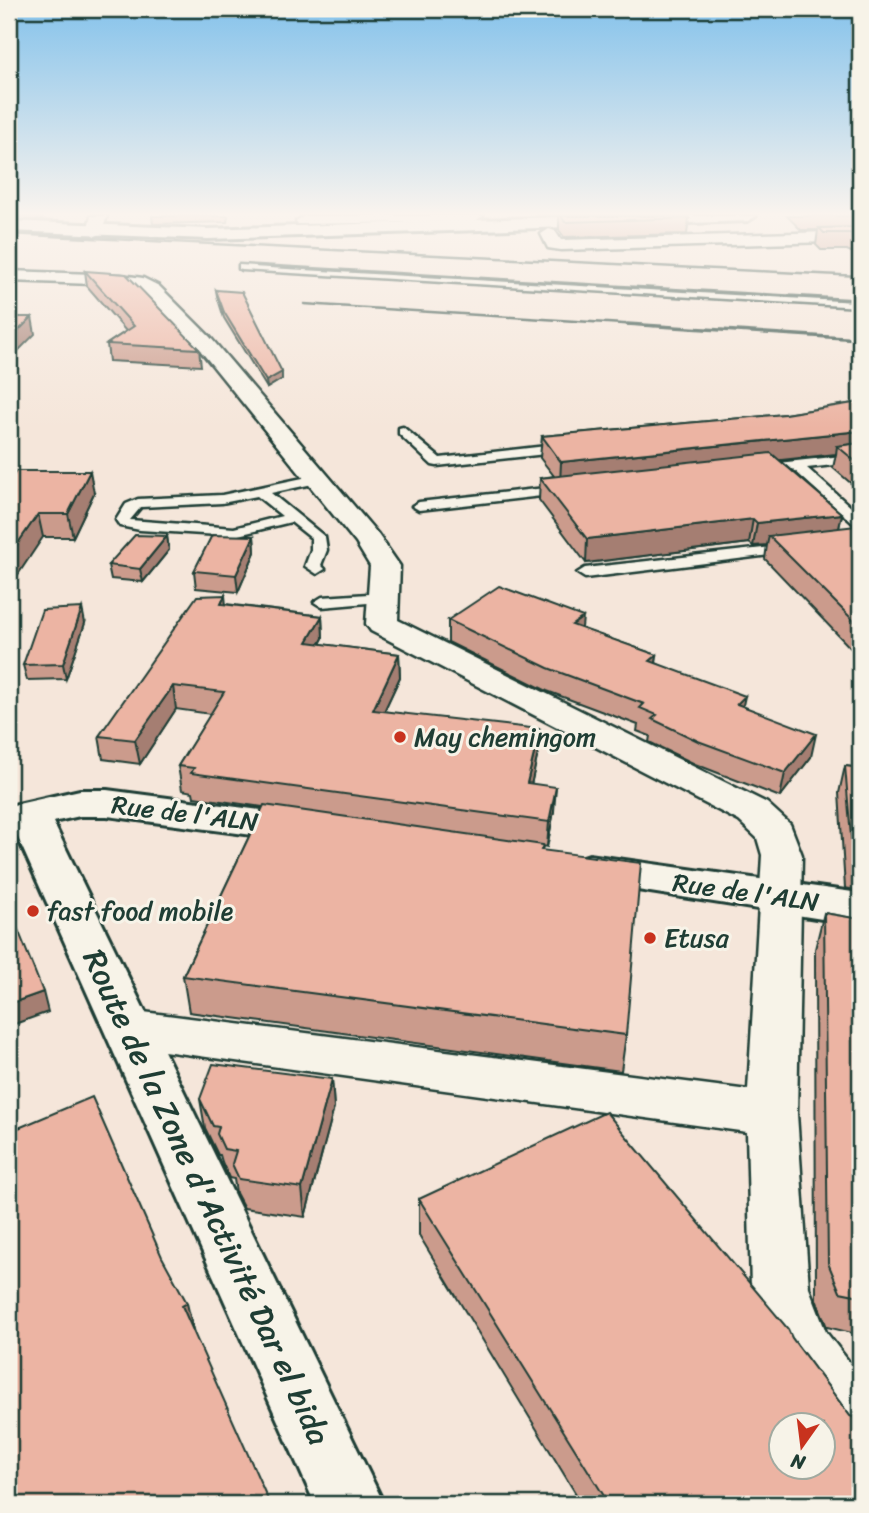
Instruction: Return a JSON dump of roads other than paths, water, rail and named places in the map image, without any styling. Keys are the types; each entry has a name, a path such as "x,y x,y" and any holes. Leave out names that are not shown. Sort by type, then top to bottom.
{"street":[{"path":"146,287 203,341 386,566 382,624 754,811 776,833 782,855 772,1114 780,1289 803,1351 860,1427"},
{"name":"Rue de l'ALN","path":"18,816 80,803 120,803 339,834"},
{"name":"Route de la Zone d'Activité Dar el bida","path":"18,816 128,1028 350,1504"},
{"name":"Rue de l'ALN","path":"546,863 860,909"},
{"path":"128,1028 772,1114"}],"lane":[{"path":"569,287 860,304"},
{"path":"403,431 437,462 574,447"},
{"path":"743,471 860,458"},
{"path":"796,465 860,522"},
{"path":"290,518 234,532 140,526 125,523 123,520 131,507 138,503 222,499 317,479"},
{"path":"419,506 581,488"},
{"path":"260,491 290,518 318,537 319,550 313,566 317,569"},
{"path":"585,573 805,547"},
{"path":"322,602 384,598"}],"railway":[{"path":"612,287 860,301"},
{"path":"304,304 655,326"},
{"path":"627,324 860,339"}],"place":[{"name":"May chemingom","path":"400,737"},
{"name":"fast food mobile","path":"33,911"},
{"name":"Etusa","path":"650,938"}]}
